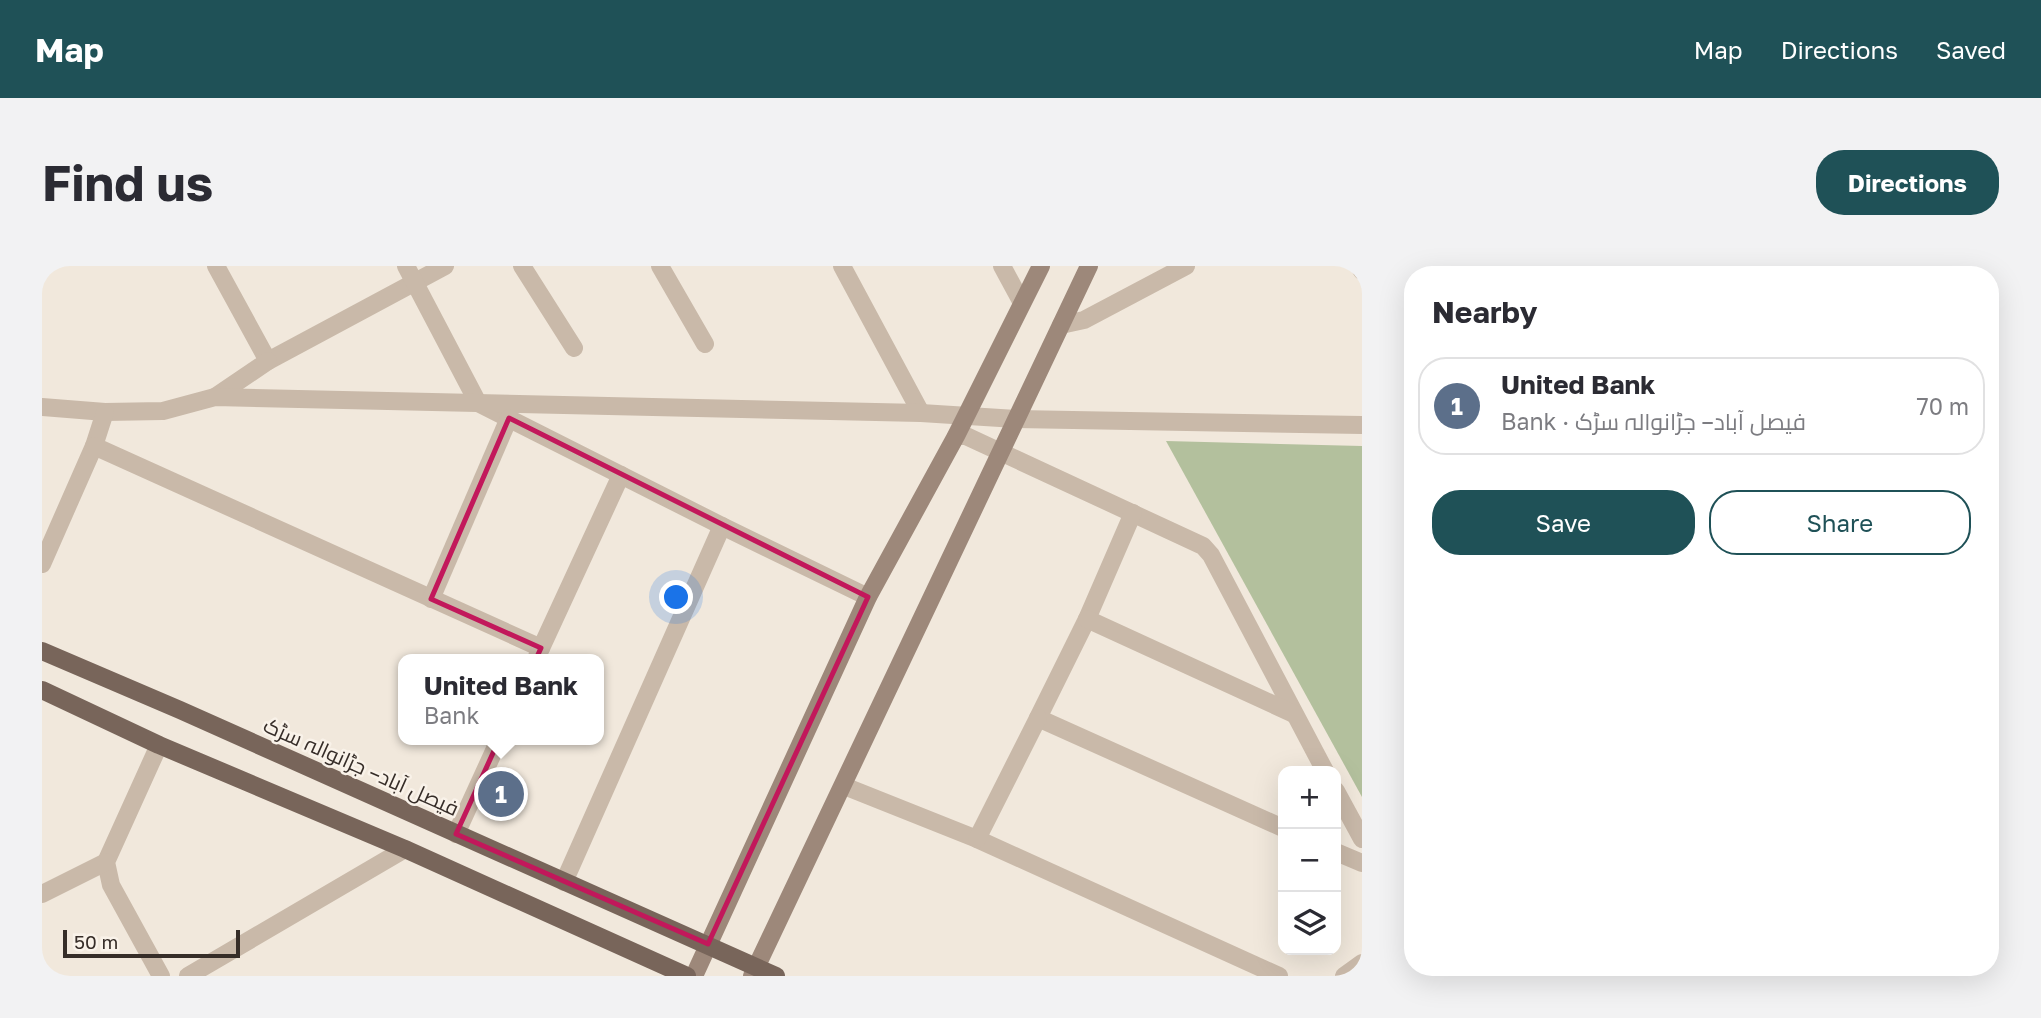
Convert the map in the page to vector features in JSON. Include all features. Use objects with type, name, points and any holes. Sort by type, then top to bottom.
[{"type":"main road","name":"فیصل آباد– جڑانوالہ سڑک","points":[[42,652],[180,710],[708,944],[754,971],[776,976]]},
{"type":"main road","points":[[42,690],[159,745],[405,849],[687,976]]},
{"type":"street","points":[[216,266],[268,361]]},
{"type":"street","points":[[407,266],[478,403],[867,597]]},
{"type":"street","points":[[215,397],[268,361],[445,266]]},
{"type":"street","points":[[522,266],[574,348]]},
{"type":"street","points":[[660,266],[705,344]]},
{"type":"street","points":[[842,266],[921,413]]},
{"type":"street","points":[[1002,266],[1022,303]]},
{"type":"street","points":[[694,976],[867,597],[961,436],[967,414],[1041,266]]},
{"type":"street","points":[[754,971],[844,786],[996,450],[1016,419],[1089,266]]},
{"type":"street","points":[[1061,326],[1084,320],[1186,266]]},
{"type":"street","points":[[1359,266],[1362,271]]},
{"type":"street","points":[[42,407],[105,412],[163,411],[215,397],[967,414],[1016,419],[1362,425]]},
{"type":"street","points":[[42,564],[94,446],[105,412]]},
{"type":"street","points":[[431,599],[509,418]]},
{"type":"street","points":[[961,436],[1203,546],[1211,555],[1322,766]]},
{"type":"street","points":[[94,446],[431,599],[539,654],[621,475]]},
{"type":"street","points":[[977,839],[1087,619],[1133,513]]},
{"type":"street","points":[[564,882],[722,526]]},
{"type":"street","points":[[1087,619],[1294,714]]},
{"type":"street","points":[[1038,718],[1278,826]]},
{"type":"street","points":[[159,745],[106,862],[111,885],[161,976]]},
{"type":"street","points":[[456,834],[497,745]]},
{"type":"street","points":[[844,786],[977,839],[1279,976]]},
{"type":"street","points":[[1341,800],[1362,839]]},
{"type":"street","points":[[188,976],[405,849]]},
{"type":"street","points":[[1341,854],[1362,863]]},
{"type":"street","points":[[42,894],[106,862]]},
{"type":"street","points":[[1344,976],[1362,963]]},
{"type":"highlighted area","points":[[509,418],[868,597],[708,944],[456,834],[541,648],[431,599]]},
{"type":"green space","points":[[1166,441],[1362,446],[1362,797]]},
{"type":"place","name":"United Bank","points":[[501,794]]}]
